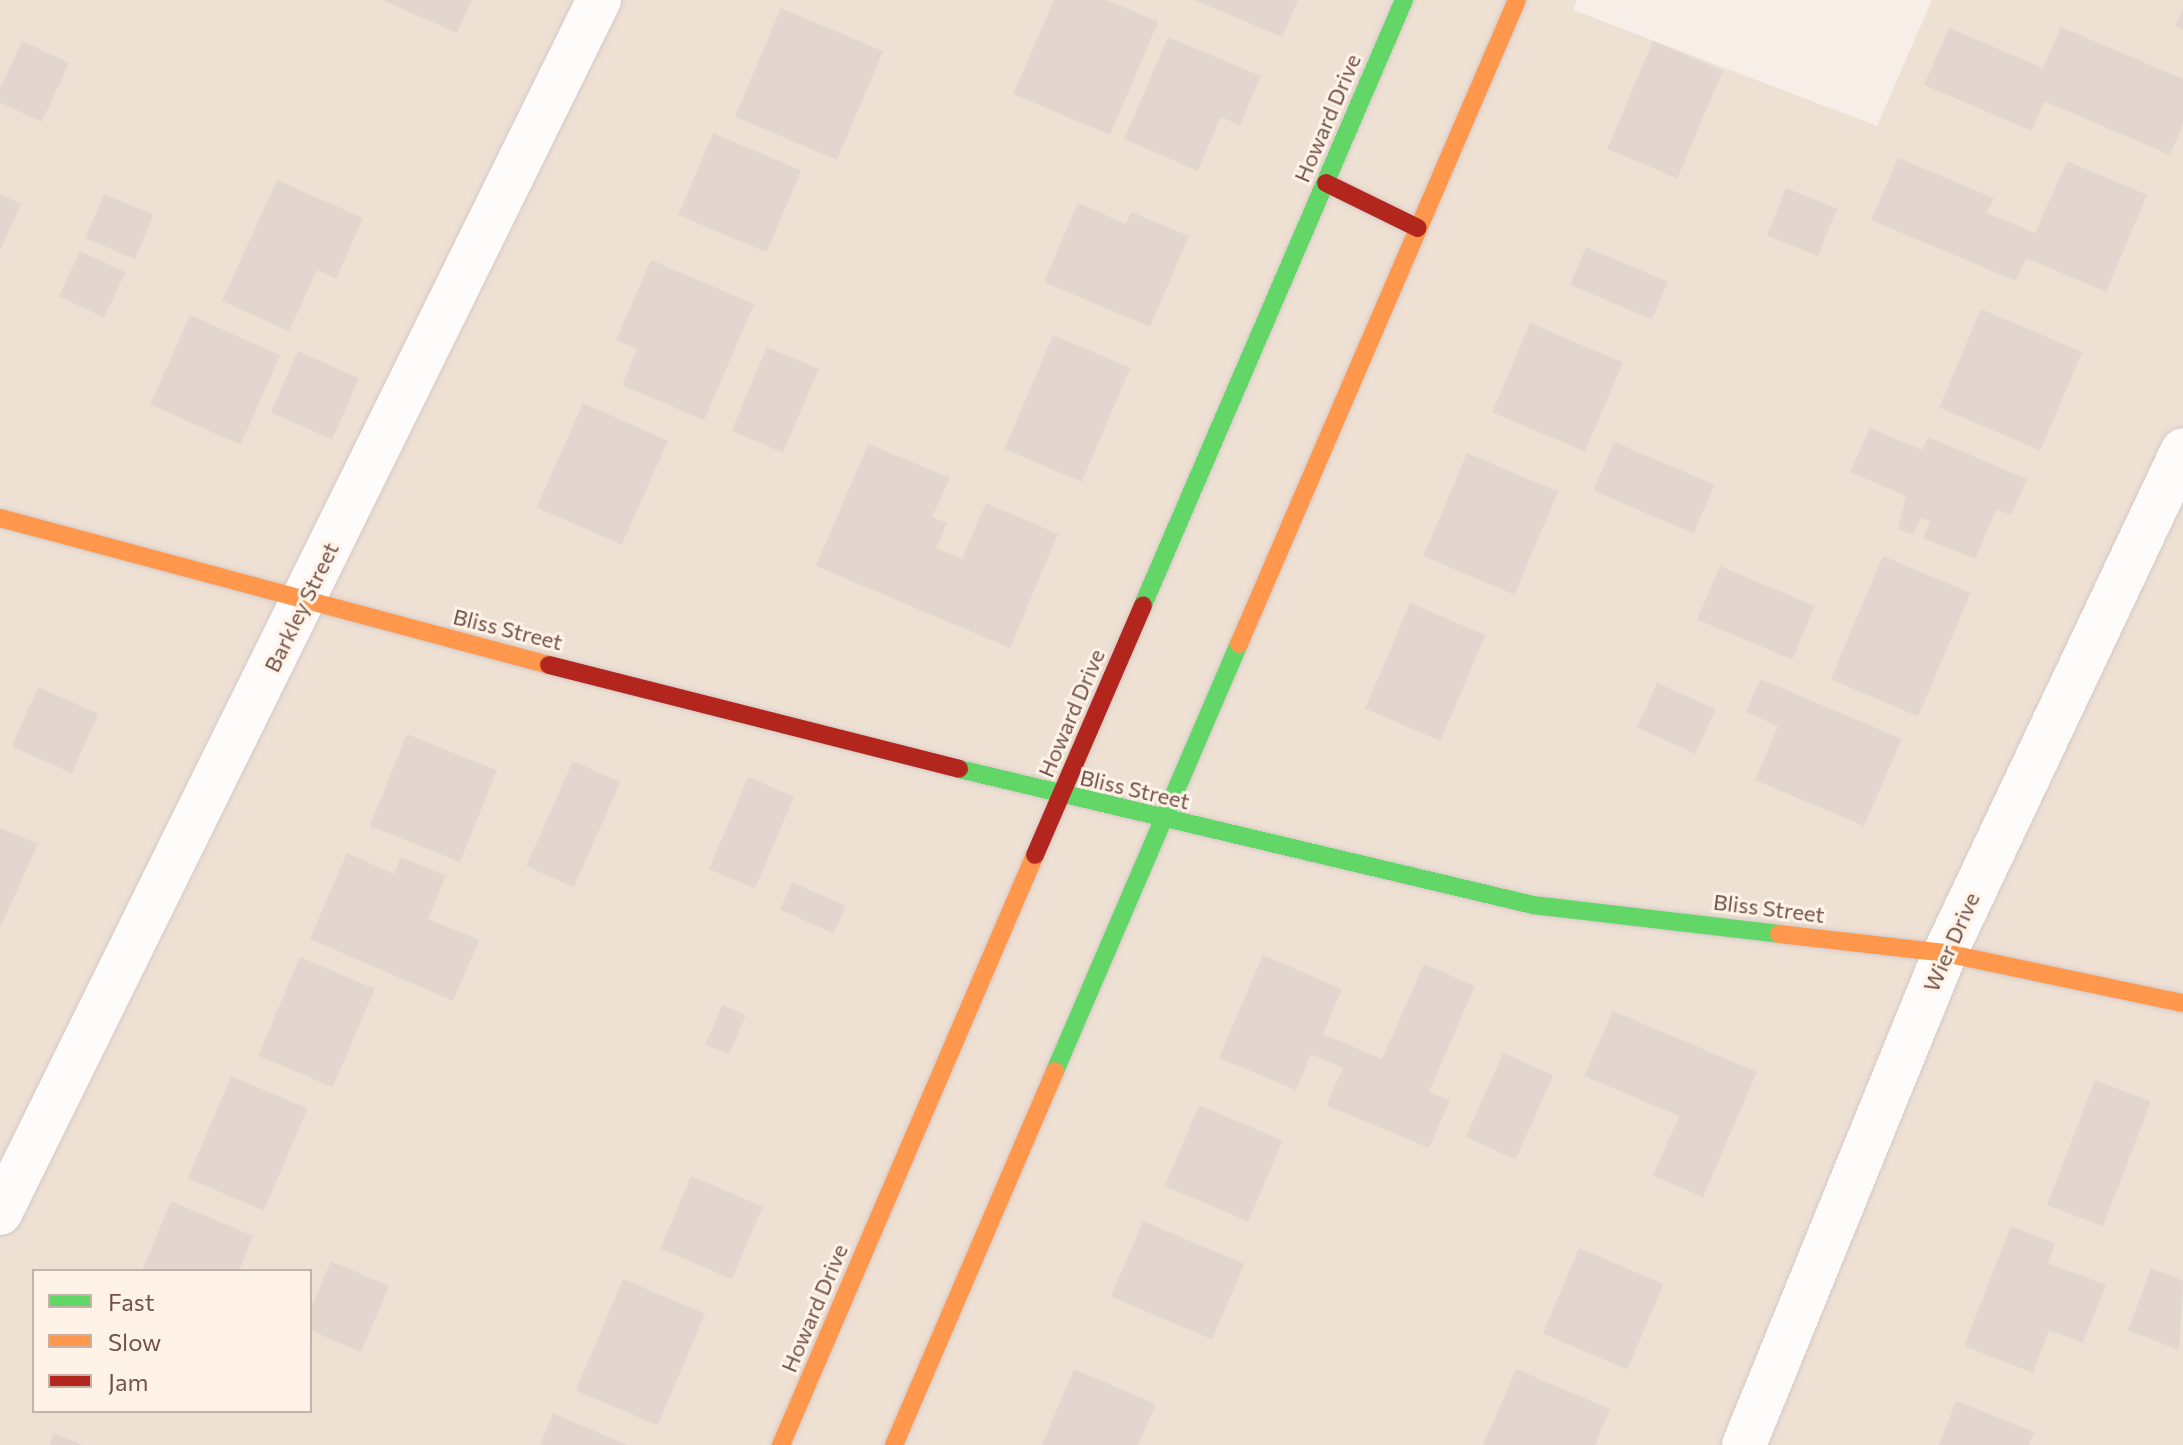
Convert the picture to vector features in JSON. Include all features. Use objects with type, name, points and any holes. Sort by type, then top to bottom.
[{"type":"main road","name":"Howard Drive","points":[[781,1445],[1404,0]]},
{"type":"main road","points":[[894,1445],[1517,0]]},
{"type":"main road","points":[[1326,183],[1418,228]]},
{"type":"main road","name":"Bliss Street","points":[[0,518],[304,602],[1061,796],[1533,905],[1945,953],[2183,1003]]},
{"type":"street","name":"Barkley Street","points":[[0,1213],[599,0]]},
{"type":"street","name":"Wier Drive","points":[[1744,1445],[1945,953],[2183,450]]},
{"type":"shaded area","points":[[0,0],[1577,0],[1573,10],[1877,126],[1932,0],[2183,0],[2183,1445],[0,1445]]},
{"type":"building","points":[[382,0],[472,0],[457,33]]},
{"type":"building","points":[[1054,0],[1107,0],[1158,22],[1110,135],[1013,94]]},
{"type":"building","points":[[1194,0],[1298,0],[1282,37]]},
{"type":"building","points":[[781,8],[883,51],[837,160],[735,117]]},
{"type":"building","points":[[2183,9],[2183,29],[2175,26]]},
{"type":"building","points":[[2061,27],[2183,79],[2183,124],[2170,155],[2044,101],[2032,131],[1924,85],[1949,28],[2043,68]]},
{"type":"building","points":[[1168,37],[1261,76],[1240,125],[1221,117],[1198,171],[1124,139]]},
{"type":"building","points":[[22,41],[69,63],[42,122],[0,102],[0,88]]},
{"type":"building","points":[[1653,41],[1723,71],[1677,178],[1607,149]]},
{"type":"building","points":[[713,133],[801,171],[767,252],[678,215]]},
{"type":"building","points":[[1898,158],[1994,198],[1987,213],[2035,233],[2067,161],[2147,195],[2106,292],[2026,258],[2016,281],[1871,220]]},
{"type":"building","points":[[277,180],[363,218],[336,279],[317,270],[289,331],[222,301]]},
{"type":"building","points":[[1786,188],[1837,209],[1818,256],[1767,235]]},
{"type":"building","points":[[0,194],[21,204],[0,251]]},
{"type":"building","points":[[104,194],[154,215],[135,259],[85,238]]},
{"type":"building","points":[[1078,203],[1126,224],[1131,212],[1189,236],[1150,327],[1044,282]]},
{"type":"building","points":[[1586,247],[1668,282],[1652,320],[1570,285]]},
{"type":"building","points":[[80,251],[125,272],[104,317],[59,296]]},
{"type":"building","points":[[651,260],[754,304],[704,420],[622,385],[637,349],[616,340]]},
{"type":"building","points":[[1981,309],[2082,352],[2040,450],[1939,407]]},
{"type":"building","points":[[190,315],[280,355],[241,445],[150,405]]},
{"type":"building","points":[[1530,323],[1623,362],[1585,452],[1492,412]]},
{"type":"building","points":[[1053,335],[1130,368],[1082,482],[1005,449]]},
{"type":"building","points":[[767,347],[819,369],[783,453],[731,431]]},
{"type":"building","points":[[298,351],[359,378],[332,439],[271,412]]},
{"type":"building","points":[[583,403],[668,441],[622,545],[537,507]]},
{"type":"building","points":[[1870,428],[1922,450],[1928,437],[2027,479],[2011,515],[1996,509],[1975,559],[1923,538],[1930,521],[1921,518],[1913,535],[1898,529],[1906,496],[1850,472]]},
{"type":"building","points":[[1614,442],[1714,485],[1694,533],[1593,491]]},
{"type":"building","points":[[868,444],[950,478],[932,517],[947,523],[936,548],[962,559],[986,503],[1058,534],[1010,648],[816,566]]},
{"type":"building","points":[[1467,453],[1558,492],[1514,595],[1423,556]]},
{"type":"building","points":[[1883,556],[1970,593],[1918,716],[1831,679]]},
{"type":"building","points":[[1720,566],[1815,606],[1792,660],[1697,619]]},
{"type":"building","points":[[1410,603],[1485,635],[1441,741],[1365,709]]},
{"type":"building","points":[[1760,679],[1902,739],[1864,826],[1755,780],[1778,726],[1746,712]]},
{"type":"building","points":[[1657,683],[1715,709],[1696,754],[1637,728]]},
{"type":"building","points":[[38,687],[98,714],[72,773],[12,746]]},
{"type":"building","points":[[407,734],[497,770],[460,862],[370,826]]},
{"type":"building","points":[[573,761],[621,782],[574,887],[526,866]]},
{"type":"building","points":[[748,777],[794,797],[755,889],[709,869]]},
{"type":"building","points":[[0,828],[38,844],[0,928]]},
{"type":"building","points":[[347,853],[394,874],[401,857],[446,876],[428,919],[479,940],[453,1001],[310,939]]},
{"type":"building","points":[[792,882],[846,906],[834,933],[780,909]]},
{"type":"building","points":[[1263,955],[1342,989],[1323,1034],[1382,1059],[1424,964],[1475,986],[1429,1092],[1450,1100],[1429,1148],[1326,1105],[1343,1068],[1311,1054],[1296,1090],[1219,1058]]},
{"type":"building","points":[[300,957],[375,989],[333,1087],[258,1055]]},
{"type":"building","points":[[722,1005],[746,1015],[729,1055],[705,1045]]},
{"type":"building","points":[[1613,1011],[1757,1072],[1703,1197],[1653,1176],[1679,1116],[1584,1076]]},
{"type":"building","points":[[1503,1053],[1553,1075],[1516,1159],[1466,1137]]},
{"type":"building","points":[[231,1076],[307,1108],[264,1211],[188,1178]]},
{"type":"building","points":[[2095,1080],[2151,1102],[2103,1227],[2047,1205]]},
{"type":"building","points":[[1199,1105],[1283,1141],[1248,1222],[1165,1186]]},
{"type":"building","points":[[691,1176],[763,1206],[732,1279],[660,1249]]},
{"type":"building","points":[[171,1201],[253,1236],[240,1269],[143,1269]]},
{"type":"building","points":[[1143,1221],[1244,1264],[1212,1339],[1111,1296]]},
{"type":"building","points":[[2011,1226],[2055,1243],[2048,1263],[2106,1285],[2083,1343],[2049,1330],[2033,1373],[1964,1346]]},
{"type":"building","points":[[1579,1248],[1664,1284],[1627,1370],[1543,1334]]},
{"type":"building","points":[[331,1261],[389,1286],[361,1352],[312,1331],[312,1305]]},
{"type":"building","points":[[2151,1268],[2183,1281],[2179,1350],[2128,1330]]},
{"type":"building","points":[[623,1279],[705,1314],[658,1425],[576,1390]]},
{"type":"building","points":[[1074,1369],[1156,1404],[1138,1445],[1042,1445]]},
{"type":"building","points":[[1516,1369],[1610,1409],[1595,1445],[1483,1445]]},
{"type":"building","points":[[1956,1401],[2034,1432],[2029,1445],[1939,1445]]},
{"type":"building","points":[[553,1413],[627,1445],[540,1445]]},
{"type":"building","points":[[54,1433],[82,1445],[49,1445]]},
{"type":"traffic: fast","points":[[1143,605],[1404,0]]},
{"type":"traffic: fast","points":[[1055,1071],[1239,644]]},
{"type":"traffic: fast","points":[[959,769],[1533,905],[1779,934]]},
{"type":"traffic: slow","points":[[1239,644],[1517,0]]},
{"type":"traffic: slow","points":[[0,518],[549,665]]},
{"type":"traffic: slow","points":[[781,1445],[1035,855]]},
{"type":"traffic: slow","points":[[1779,934],[1945,953],[2183,1003]]},
{"type":"traffic: slow","points":[[894,1445],[1055,1071]]},
{"type":"traffic: jam","points":[[1326,183],[1418,228]]},
{"type":"traffic: jam","points":[[1035,855],[1143,605]]},
{"type":"traffic: jam","points":[[549,665],[959,769]]}]
